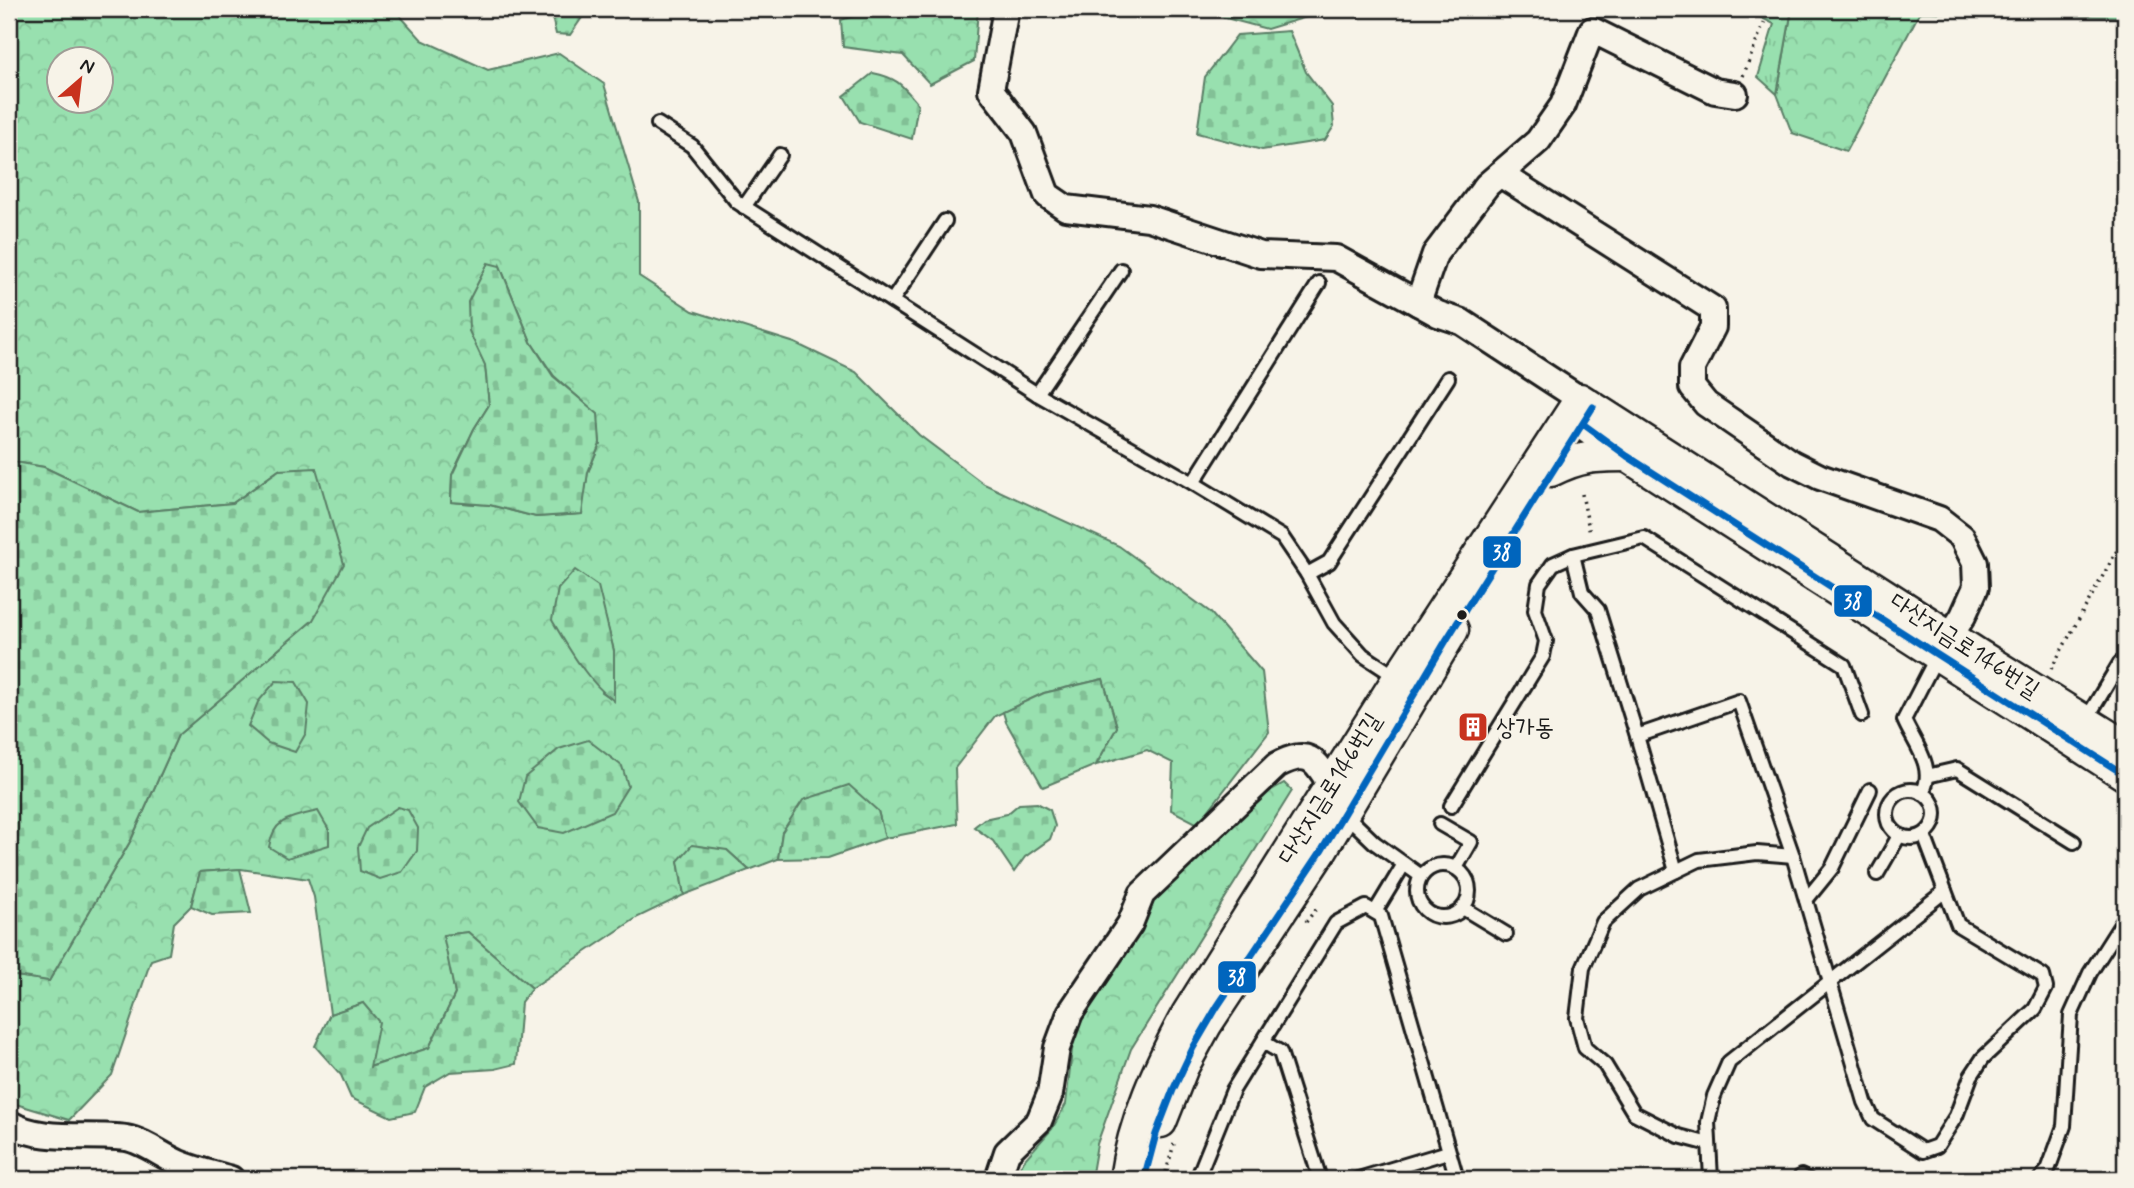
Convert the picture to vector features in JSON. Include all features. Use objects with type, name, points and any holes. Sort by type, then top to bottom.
[{"type":"street","name":"다산지금로146번길","points":[[1006,9],[992,90],[1024,133],[1047,195],[1066,208],[1149,218],[1261,255],[1336,258],[1428,308],[1462,323],[1582,411],[2078,731],[2125,775]]},
{"type":"street","points":[[1428,308],[1434,254],[1487,185],[1538,141],[1563,105],[1592,30],[1715,91],[1735,94]]},
{"type":"street","points":[[1500,174],[1713,309],[1713,327],[1692,368],[1692,387],[1706,404],[1792,463],[1820,477],[1939,519],[1962,537],[1975,563],[1976,587],[1963,616],[1944,645]]},
{"type":"street","name":"다산지금로146번길","points":[[1582,411],[1627,456],[1944,645]]},
{"type":"street","name":"다산지금로146번길","points":[[1144,1179],[1166,1106],[1206,1025],[1344,814],[1434,660],[1552,471],[1582,411]]},
{"type":"street","name":"다산지금로146번길","points":[[1125,1179],[1129,1154],[1146,1100],[1187,1014],[1398,678],[1582,411]]},
{"type":"street","points":[[1552,471],[1570,461],[1591,456],[1627,456]]},
{"type":"street","name":"다산지금로146번길","points":[[2078,731],[2125,746]]},
{"type":"street","points":[[998,1179],[1007,1152],[1039,1121],[1050,1094],[1057,1048],[1070,1013],[1130,924],[1142,894],[1277,765],[1294,756],[1309,760],[1318,764],[1331,786]]},
{"type":"street","points":[[9,1123],[40,1135],[130,1138],[179,1163],[231,1179]]},
{"type":"lane","points":[[658,124],[692,146],[744,207],[1037,394],[1282,537],[1307,574],[1334,623],[1363,655],[1398,678]]},
{"type":"lane","points":[[744,207],[780,155]]},
{"type":"lane","points":[[892,301],[945,221]]},
{"type":"lane","points":[[1037,394],[1121,270]]},
{"type":"lane","points":[[1193,483],[1319,283]]},
{"type":"lane","points":[[1307,574],[1329,562],[1448,378]]},
{"type":"lane","points":[[1451,806],[1543,656],[1546,641],[1535,610],[1539,584],[1553,564],[1573,555],[1644,538],[1844,665],[1862,715]]},
{"type":"lane","points":[[1573,555],[1582,592],[1598,610],[1675,871]]},
{"type":"lane","points":[[1922,793],[1926,787],[1927,776],[1924,760],[1904,720],[1944,645]]},
{"type":"lane","points":[[2078,731],[2120,663]]},
{"type":"lane","points":[[1637,736],[1739,701],[1793,856],[1865,1102],[1873,1119],[1923,1151],[1937,1146],[1956,1116],[1971,1076],[1983,1058],[2035,1009],[2046,988],[2043,976],[1958,925],[1924,835]]},
{"type":"lane","points":[[1927,776],[1957,769],[2074,842]]},
{"type":"lane","points":[[1331,786],[1344,814],[1375,843],[1421,876]]},
{"type":"lane","points":[[1806,901],[1832,868],[1870,790]]},
{"type":"lane","points":[[1910,790],[1922,793],[1931,802],[1935,814],[1932,826],[1924,835],[1912,839],[1899,836],[1890,827],[1887,815],[1889,803],[1898,794],[1910,790]]},
{"type":"lane","points":[[1440,824],[1471,842],[1456,868]]},
{"type":"lane","points":[[1877,874],[1899,836]]},
{"type":"lane","points":[[1709,1144],[1679,1136],[1634,1113],[1605,1065],[1585,1048],[1577,1018],[1583,968],[1604,922],[1639,889],[1699,860],[1758,853],[1793,856]]},
{"type":"lane","points":[[1375,912],[1404,864]]},
{"type":"lane","points":[[1444,865],[1456,868],[1465,877],[1469,889],[1463,908],[1448,917],[1436,917],[1424,911],[1418,900],[1416,887],[1421,876],[1431,867],[1444,865]]},
{"type":"lane","points":[[1711,1179],[1708,1122],[1714,1096],[1729,1062],[1945,891]]},
{"type":"lane","points":[[1197,1179],[1233,1090],[1336,922],[1366,906],[1381,916],[1457,1179]]},
{"type":"lane","points":[[1463,908],[1506,934]]},
{"type":"lane","points":[[2047,1176],[2064,1126],[2071,1015],[2090,973],[2125,918]]},
{"type":"lane","points":[[1263,1042],[1280,1052],[1320,1179]]},
{"type":"lane","points":[[1358,1179],[1448,1152]]},
{"type":"path","points":[[1735,94],[1767,9]]},
{"type":"path","points":[[1582,494],[1594,550]]},
{"type":"path","points":[[2051,669],[2125,536]]},
{"type":"green space","points":[[9,9],[394,9],[422,40],[488,70],[559,53],[604,84],[639,202],[639,276],[693,311],[795,343],[856,372],[919,435],[984,484],[1119,546],[1210,612],[1262,672],[1269,732],[1198,824],[1171,810],[1173,763],[1147,750],[1096,765],[1117,727],[1103,679],[1044,693],[995,716],[955,768],[957,824],[885,838],[878,811],[782,832],[778,859],[749,870],[727,850],[678,861],[684,895],[638,917],[532,988],[468,932],[444,935],[455,994],[429,1048],[369,1067],[363,1003],[330,1014],[314,897],[308,879],[241,869],[200,872],[191,906],[174,923],[169,954],[151,960],[112,1075],[69,1120],[9,1102],[9,975],[49,981],[131,840],[178,735],[313,620],[279,470],[233,503],[138,512],[44,467],[9,461]],"holes":[[[500,266],[531,342],[554,376],[597,414],[600,443],[588,472],[581,514],[536,517],[490,505],[451,502],[452,475],[489,405],[485,365]],[[597,586],[614,651],[614,700],[602,692]]]},
{"type":"green space","points":[[550,9],[588,9],[570,35],[556,34]]},
{"type":"green space","points":[[869,9],[978,9],[974,61],[930,84],[903,55],[843,47],[841,20]]},
{"type":"green space","points":[[1203,9],[1333,9],[1267,29],[1207,13]]},
{"type":"green space","points":[[1744,9],[1792,9],[1777,94],[1758,77],[1774,24]]},
{"type":"green space","points":[[1792,9],[2125,9],[2125,17],[1920,12],[1846,151],[1792,133],[1777,94]]},
{"type":"green space","points":[[1289,31],[1306,72],[1332,106],[1334,126],[1325,140],[1262,150],[1197,133],[1205,77],[1237,35]]},
{"type":"green space","points":[[873,73],[899,83],[918,104],[912,139],[860,122],[844,96]]},
{"type":"green space","points":[[488,263],[500,266],[531,342],[553,376],[598,414],[600,443],[588,472],[582,514],[536,517],[490,505],[451,502],[452,475],[489,405],[485,365],[469,331],[468,302]]},
{"type":"green space","points":[[9,461],[44,467],[138,512],[233,503],[279,470],[316,468],[344,564],[313,620],[178,735],[131,840],[49,981],[9,975]]},
{"type":"green space","points":[[575,570],[598,586],[614,651],[614,701],[587,674],[552,620],[558,589]]},
{"type":"green space","points":[[1103,679],[1117,727],[1096,765],[1043,787],[1003,712],[1044,693]]},
{"type":"green space","points":[[276,681],[296,682],[309,704],[306,733],[295,752],[268,743],[248,726],[258,702]]},
{"type":"green space","points":[[588,740],[622,766],[628,786],[612,812],[564,833],[538,828],[519,802],[525,777],[559,749]]},
{"type":"green space","points":[[1284,783],[1292,791],[1131,1049],[1097,1144],[1091,1179],[1013,1179],[1024,1160],[1052,1129],[1066,1104],[1072,1050],[1080,1014],[1147,898],[1261,796]]},
{"type":"green space","points":[[849,785],[878,811],[885,838],[828,858],[778,859],[782,832],[803,800]]},
{"type":"green space","points":[[1037,803],[1050,810],[1055,826],[1050,839],[1025,857],[1014,872],[993,841],[974,827],[984,819],[1007,814],[1019,804]]},
{"type":"green space","points":[[398,807],[408,810],[418,828],[417,851],[402,872],[380,879],[360,871],[358,847],[367,828]]},
{"type":"green space","points":[[318,811],[329,830],[329,845],[287,858],[269,847],[271,837],[279,824],[292,817]]},
{"type":"green space","points":[[692,845],[727,850],[749,870],[684,895],[678,861]]},
{"type":"green space","points":[[240,869],[251,913],[212,915],[191,906],[200,872]]},
{"type":"green space","points":[[468,932],[532,988],[521,1002],[516,1064],[495,1069],[450,1072],[425,1087],[415,1112],[391,1117],[351,1098],[341,1075],[315,1046],[330,1014],[363,1003],[379,1022],[370,1067],[429,1048],[455,994],[443,935]]},
{"type":"transit line","name":"38","points":[[1144,1179],[1156,1134],[1193,1048],[1217,1007],[1322,850],[1447,639],[1593,407]]},
{"type":"transit line","name":"38","points":[[1583,424],[1627,456],[2125,775]]},
{"type":"place","name":"상가동","points":[[1473,727]]}]
